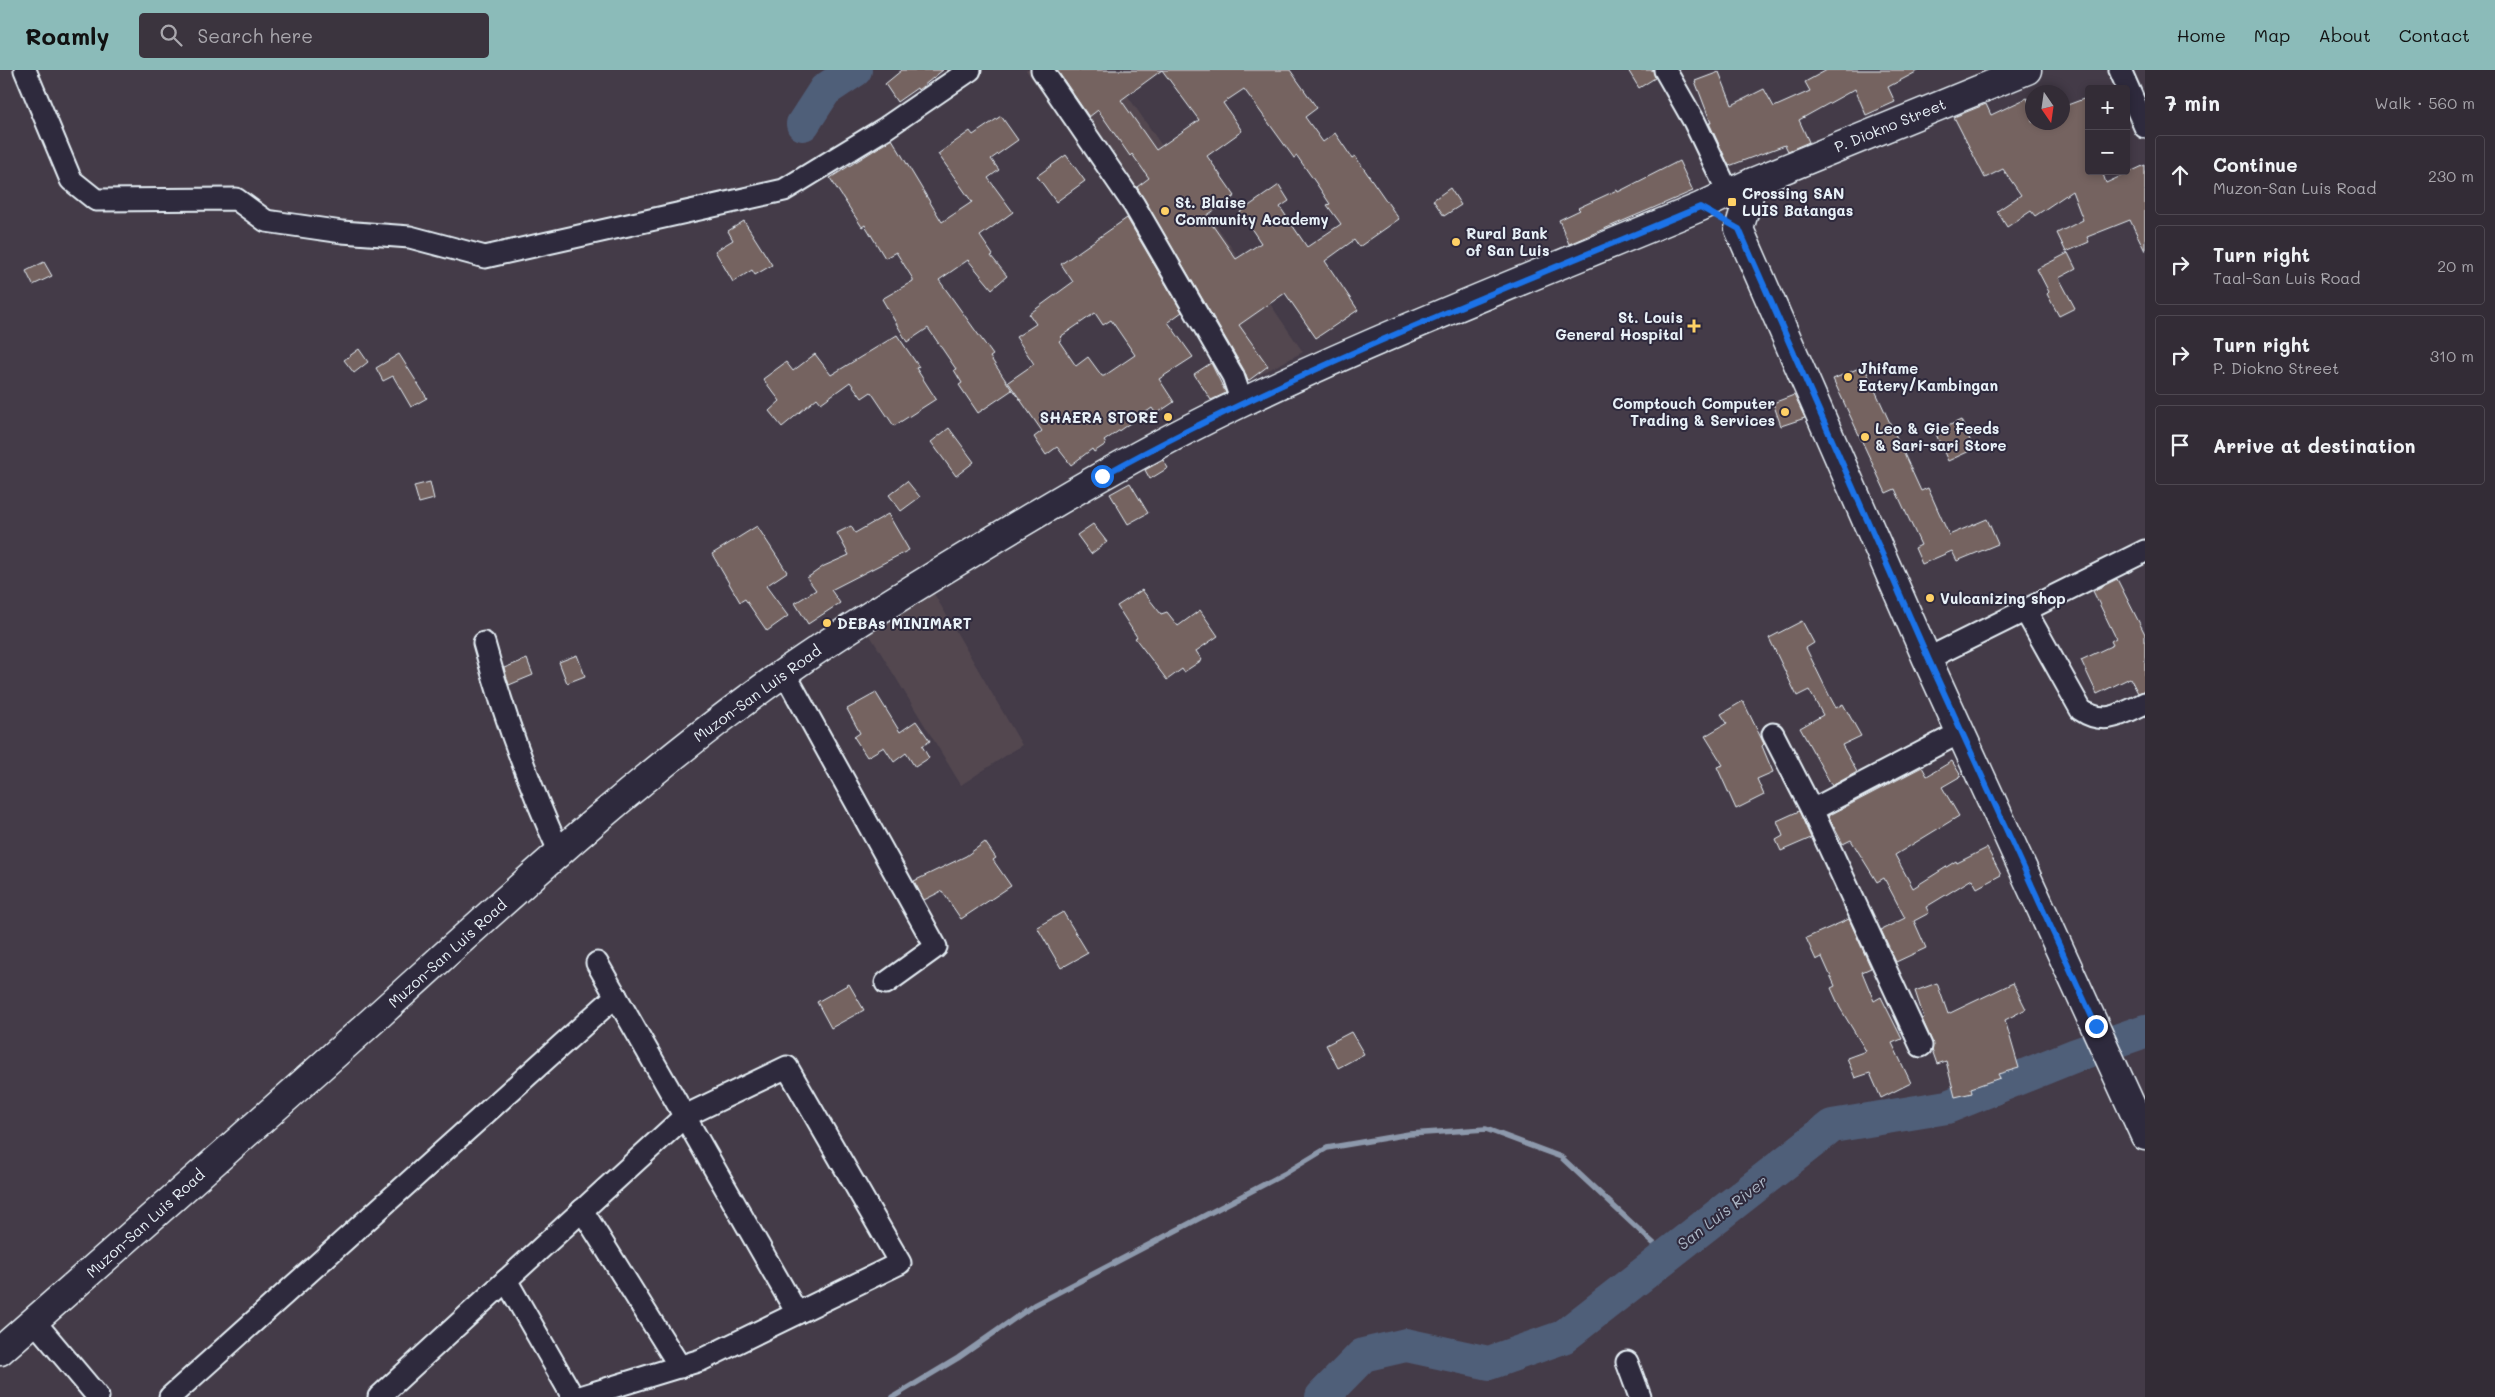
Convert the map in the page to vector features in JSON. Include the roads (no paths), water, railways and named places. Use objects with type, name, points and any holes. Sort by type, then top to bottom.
[{"type":"main road","name":"P. Diokno Street","points":[[1700,207],[1753,182],[2027,70]]},
{"type":"main road","points":[[1739,229],[1753,182]]},
{"type":"main road","name":"Muzon-San Luis Road","points":[[0,1351],[321,1067],[559,851],[689,742],[784,672],[851,626],[1032,516],[1170,438],[1242,402],[1331,362],[1700,207]]},
{"type":"main road","points":[[1700,207],[1739,229],[1961,732],[2145,1136]]},
{"type":"street","points":[[25,70],[71,180],[96,200],[236,199],[266,220],[342,232],[410,237],[485,257],[784,190],[884,129],[970,70]]},
{"type":"street","points":[[1042,70],[1134,205],[1232,376],[1242,402]]},
{"type":"street","points":[[1665,70],[1694,121],[1729,194]]},
{"type":"street","points":[[2120,70],[2145,127]]},
{"type":"street","points":[[1928,658],[2145,551]]},
{"type":"street","points":[[2025,610],[2081,710],[2092,718],[2105,719],[2145,703]]},
{"type":"street","points":[[484,643],[494,678],[538,806],[559,851]]},
{"type":"street","points":[[784,672],[936,948],[886,982]]},
{"type":"street","points":[[1812,810],[1961,732]]},
{"type":"street","points":[[1773,734],[1812,810],[1921,1046]]},
{"type":"street","points":[[597,963],[797,1313]]},
{"type":"street","points":[[170,1397],[616,996]]},
{"type":"street","points":[[379,1397],[685,1116],[787,1067],[900,1263],[701,1360],[680,1368],[580,1397]]},
{"type":"street","points":[[582,1210],[680,1368]]},
{"type":"street","points":[[506,1280],[573,1397]]},
{"type":"street","points":[[34,1321],[98,1397]]},
{"type":"street","points":[[1627,1362],[1640,1397]]},
{"type":"waterway","points":[[803,124],[825,90],[855,70]]},
{"type":"waterway","name":"San Luis River","points":[[1322,1397],[1363,1355],[1406,1345],[1489,1363],[1563,1337],[1832,1126],[1947,1107],[2076,1055],[2145,1031]]},
{"type":"waterway","points":[[893,1397],[958,1358],[1034,1305],[1284,1174],[1327,1148],[1409,1134],[1486,1129],[1561,1157],[1666,1255]]},
{"type":"place","name":"Crossing SAN LUIS Batangas","points":[[1732,202]]},
{"type":"place","name":"St. Blaise Community Academy","points":[[1165,211]]},
{"type":"place","name":"Rural Bank of San Luis","points":[[1456,242]]},
{"type":"place","name":"St. Louis General Hospital","points":[[1694,326]]},
{"type":"place","name":"Jhifame Eatery/Kambingan","points":[[1848,377]]},
{"type":"place","name":"Comptouch Computer Trading & Services","points":[[1785,412]]},
{"type":"place","name":"SHAERA STORE","points":[[1168,417]]},
{"type":"place","name":"Leo & Gie Feeds & Sari-sari Store","points":[[1865,437]]},
{"type":"place","name":"Vulcanizing shop","points":[[1930,598]]},
{"type":"place","name":"DEBAs MINIMART","points":[[827,623]]}]
